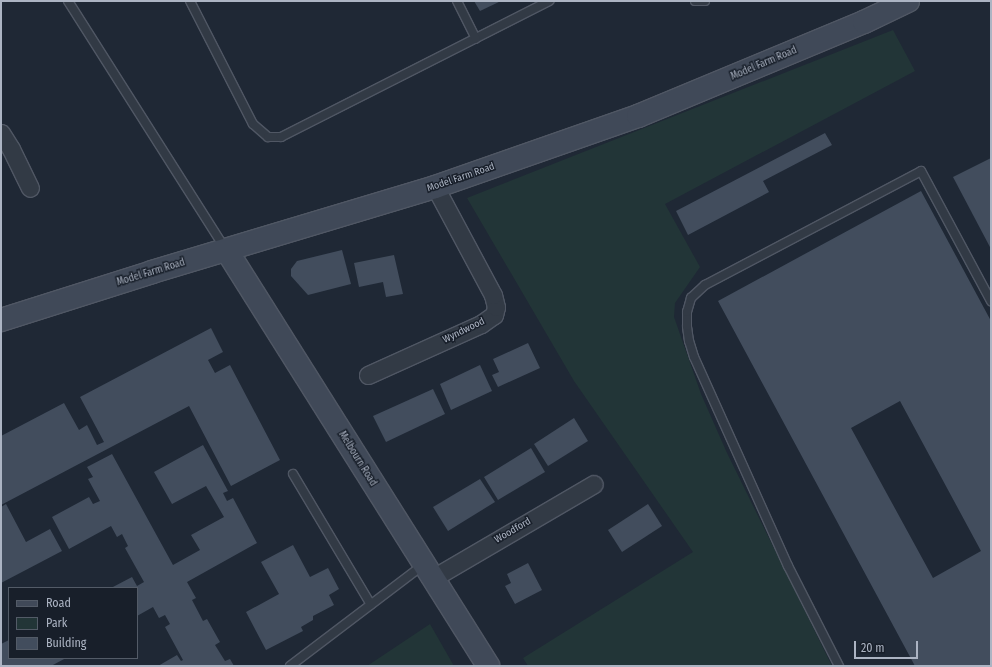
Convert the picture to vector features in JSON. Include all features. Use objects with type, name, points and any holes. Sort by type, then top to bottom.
[{"type":"main road","name":"Model Farm Road","points":[[1,320],[435,187],[638,116],[864,22],[908,1]]},
{"type":"main road","name":"Melbourn Road","points":[[227,251],[488,666]]},
{"type":"street","points":[[1,133],[11,149],[30,188]]},
{"type":"street","name":"Wyndwood","points":[[368,375],[481,324],[494,316],[496,307],[493,295],[435,187]]},
{"type":"street","name":"Woodford","points":[[428,571],[594,484]]},
{"type":"lane","points":[[68,1],[227,251]]},
{"type":"lane","points":[[190,1],[253,124],[268,137],[281,137],[293,132],[549,1]]},
{"type":"lane","points":[[457,1],[476,39]]},
{"type":"lane","points":[[695,1],[704,1]]},
{"type":"lane","points":[[839,666],[788,566],[694,357],[688,341],[687,326],[687,312],[691,298],[704,285],[921,171],[991,301]]},
{"type":"lane","points":[[293,474],[371,604]]},
{"type":"lane","points":[[290,666],[371,604],[428,571]]},
{"type":"green space","points":[[893,30],[915,71],[665,204],[700,267],[675,303],[674,317],[701,394],[727,453],[832,666],[528,666],[523,658],[693,552],[574,381],[467,198]]},
{"type":"green space","points":[[430,624],[454,666],[367,666]]},
{"type":"building","points":[[474,1],[501,1],[480,11]]},
{"type":"building","points":[[825,133],[832,145],[763,181],[769,192],[688,235],[676,211]]},
{"type":"building","points":[[991,158],[991,249],[953,177]]},
{"type":"building","points":[[921,191],[991,321],[991,666],[915,666],[718,301]],"holes":[[[900,401],[981,551],[933,578],[851,428]]]},
{"type":"building","points":[[342,250],[351,284],[308,295],[291,276],[291,269],[297,261]]},
{"type":"building","points":[[394,255],[403,294],[386,297],[383,282],[359,287],[354,263]]},
{"type":"building","points":[[211,328],[223,352],[208,360],[215,373],[230,365],[280,460],[231,486],[189,406],[1,505],[1,436],[64,403],[79,430],[87,425],[97,445],[104,442],[80,397]]},
{"type":"building","points":[[528,343],[540,368],[498,387],[492,375],[499,372],[493,359]]},
{"type":"building","points":[[480,365],[492,391],[451,410],[440,384]]},
{"type":"building","points":[[433,389],[445,414],[386,442],[373,416]]},
{"type":"building","points":[[574,418],[588,441],[548,466],[534,444]]},
{"type":"building","points":[[203,445],[228,491],[223,493],[227,501],[233,498],[257,543],[187,582],[196,598],[192,600],[203,621],[207,619],[220,642],[215,645],[225,661],[230,659],[234,666],[158,666],[177,655],[181,661],[183,660],[165,627],[170,624],[165,615],[159,618],[153,607],[138,615],[138,587],[113,587],[132,577],[137,586],[144,582],[125,548],[128,546],[122,534],[117,537],[111,526],[69,549],[52,517],[89,497],[93,504],[100,501],[88,479],[93,477],[87,467],[112,454],[173,565],[200,550],[191,535],[224,517],[206,486],[172,504],[154,472]]},
{"type":"building","points":[[531,448],[545,472],[498,500],[484,477]]},
{"type":"building","points":[[480,479],[495,502],[448,531],[433,507]]},
{"type":"building","points":[[6,504],[26,542],[50,529],[62,551],[1,583],[1,507]]},
{"type":"building","points":[[648,504],[662,526],[622,552],[608,530]]},
{"type":"building","points":[[293,545],[310,577],[328,568],[339,589],[329,595],[334,605],[313,616],[313,620],[301,627],[303,631],[266,650],[246,612],[279,594],[261,562]]},
{"type":"building","points":[[528,563],[542,590],[515,604],[505,586],[511,583],[507,574]]},
{"type":"building","points":[[8,640],[8,659],[64,659],[51,666],[1,666],[1,644]]}]
